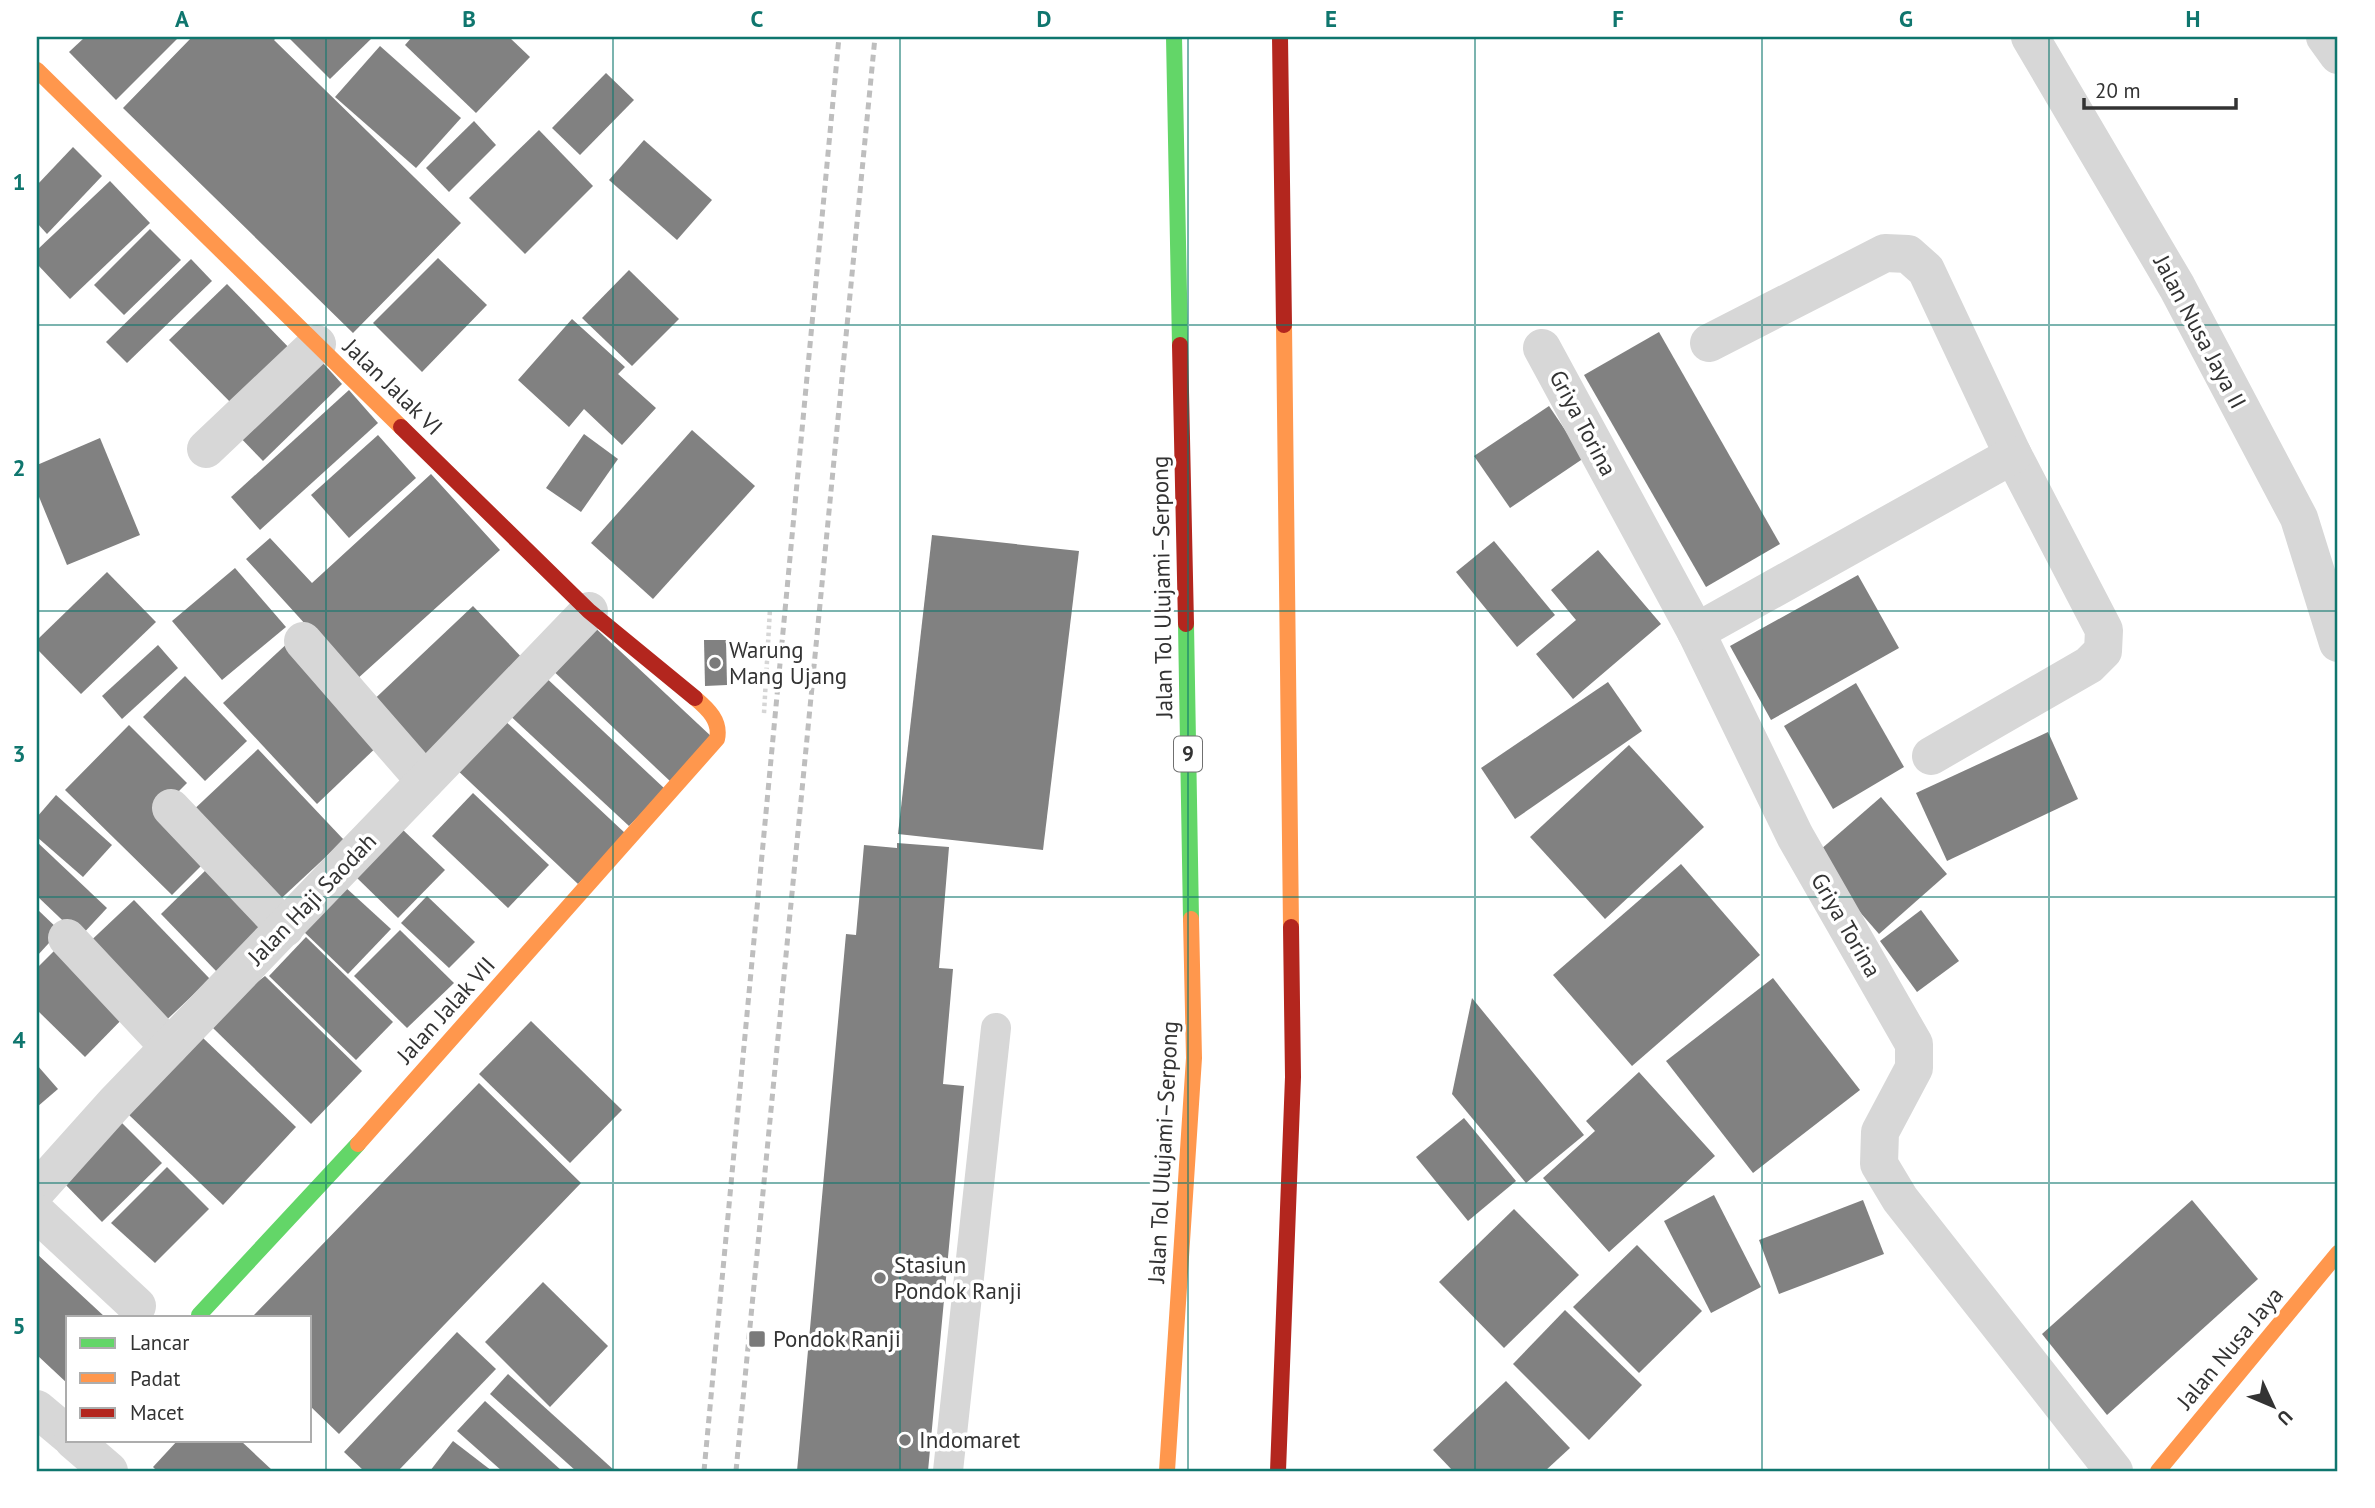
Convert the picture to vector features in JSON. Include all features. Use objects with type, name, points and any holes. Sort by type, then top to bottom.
[{"type":"main road","name":"Jalan Tol Ulujami–Serpong","points":[[1167,1471],[1194,1058],[1174,37]]},
{"type":"main road","points":[[1278,1471],[1293,1077],[1280,37]]},
{"type":"main road","name":"Jalan Jalak VI","points":[[37,70],[589,611],[711,711],[719,731]]},
{"type":"main road","name":"Jalan Jalak VII","points":[[199,1315],[340,1164],[717,739],[719,731]]},
{"type":"main road","name":"Jalan Nusa Jaya","points":[[2158,1471],[2338,1253]]},
{"type":"street","name":"Jalan Nusa Jaya II","points":[[2030,37],[2177,287],[2299,519],[2338,643]]},
{"type":"street","points":[[2325,37],[2338,55]]},
{"type":"street","points":[[1709,343],[1885,253],[1908,254],[1926,270],[2013,455],[2104,630],[2103,651],[2089,665],[1931,756]]},
{"type":"street","points":[[206,449],[317,344]]},
{"type":"street","name":"Griya Torina","points":[[1542,348],[1696,632],[1795,836],[1914,1044],[1914,1068],[1880,1132],[1879,1164],[1900,1199],[2114,1471]]},
{"type":"street","points":[[1696,632],[2013,455]]},
{"type":"street","name":"Jalan Haji Saodah","points":[[37,1190],[169,1047],[589,611]]},
{"type":"street","points":[[303,641],[425,781]]},
{"type":"street","points":[[171,808],[285,928]]},
{"type":"street","points":[[67,937],[169,1047]]},
{"type":"street","points":[[37,1213],[137,1306]]},
{"type":"street","points":[[37,1409],[66,1433]]},
{"type":"street","points":[[77,1442],[109,1471]]},
{"type":"lane","points":[[948,1471],[996,1028]]},
{"type":"path","points":[[763,718],[770,609]]},
{"type":"building","points":[[85,37],[179,37],[116,100],[69,52]]},
{"type":"building","points":[[192,37],[277,37],[274,40],[461,223],[353,333],[123,108]]},
{"type":"building","points":[[288,37],[373,37],[330,79]]},
{"type":"building","points":[[412,37],[509,37],[530,57],[476,113],[405,45]]},
{"type":"building","points":[[380,46],[461,118],[416,168],[335,97]]},
{"type":"building","points":[[606,73],[634,100],[580,155],[552,128]]},
{"type":"building","points":[[474,121],[496,145],[449,192],[426,168]]},
{"type":"building","points":[[539,130],[593,186],[525,254],[469,198]]},
{"type":"building","points":[[644,140],[712,200],[677,240],[609,180]]},
{"type":"building","points":[[73,147],[102,176],[47,234],[37,223],[37,185]]},
{"type":"building","points":[[110,181],[150,223],[70,299],[37,264],[37,250]]},
{"type":"building","points":[[150,229],[181,260],[124,315],[94,285]]},
{"type":"building","points":[[438,258],[487,305],[422,372],[373,323]]},
{"type":"building","points":[[191,259],[212,281],[127,363],[106,342]]},
{"type":"building","points":[[629,270],[679,319],[632,366],[582,318]]},
{"type":"building","points":[[227,284],[296,355],[238,410],[169,340]]},
{"type":"building","points":[[572,319],[625,367],[618,374],[656,408],[622,445],[584,409],[569,427],[518,380]]},
{"type":"building","points":[[1659,332],[1780,544],[1706,587],[1584,375]]},
{"type":"building","points":[[313,352],[342,384],[263,461],[232,429]]},
{"type":"building","points":[[349,390],[378,423],[260,530],[231,497]]},
{"type":"building","points":[[1549,406],[1584,458],[1510,508],[1474,456]]},
{"type":"building","points":[[692,430],[755,486],[653,599],[591,543]]},
{"type":"building","points":[[584,434],[618,459],[581,512],[546,488]]},
{"type":"building","points":[[378,435],[416,478],[349,538],[311,495]]},
{"type":"building","points":[[100,438],[140,535],[67,565],[37,492],[37,465]]},
{"type":"building","points":[[431,474],[500,550],[356,680],[246,559],[270,538],[312,583]]},
{"type":"building","points":[[932,535],[1079,551],[1043,850],[898,834]]},
{"type":"building","points":[[1494,541],[1555,615],[1517,647],[1456,572]]},
{"type":"building","points":[[1598,550],[1661,624],[1573,699],[1536,654],[1576,620],[1551,590]]},
{"type":"building","points":[[235,568],[286,627],[222,680],[172,621]]},
{"type":"building","points":[[107,572],[156,622],[81,694],[37,649],[37,640]]},
{"type":"building","points":[[1858,575],[1899,648],[1771,720],[1730,646]]},
{"type":"building","points":[[473,606],[526,662],[418,764],[365,708]]},
{"type":"building","points":[[589,622],[713,738],[671,782],[548,666]]},
{"type":"building","points":[[291,640],[384,740],[317,804],[223,703]]},
{"type":"building","name":"Warung Mang Ujang","points":[[704,640],[726,640],[727,685],[705,686]]},
{"type":"building","points":[[158,645],[178,668],[122,719],[102,696]]},
{"type":"building","points":[[541,673],[665,789],[629,826],[505,711]]},
{"type":"building","points":[[185,676],[247,741],[205,781],[143,717]]},
{"type":"building","points":[[1608,682],[1642,731],[1515,819],[1481,768]]},
{"type":"building","points":[[1856,683],[1904,767],[1833,809],[1784,726]]},
{"type":"building","points":[[501,717],[626,834],[578,884],[454,767]]},
{"type":"building","points":[[129,725],[187,783],[161,809],[209,858],[172,895],[65,790]]},
{"type":"building","points":[[2048,732],[2078,799],[1947,861],[1916,793]]},
{"type":"building","points":[[1629,745],[1704,827],[1605,919],[1530,837]]},
{"type":"building","points":[[258,749],[344,840],[272,907],[187,816]]},
{"type":"building","points":[[473,793],[549,865],[508,908],[432,836]]},
{"type":"building","points":[[56,795],[112,845],[83,877],[37,837],[37,817]]},
{"type":"building","points":[[1881,797],[1947,874],[1879,934],[1812,857]]},
{"type":"building","points":[[402,829],[445,870],[398,918],[356,877]]},
{"type":"building","points":[[37,842],[107,908],[80,937],[37,896]]},
{"type":"building","name":"Stasiun Pondok Ranji","points":[[897,843],[949,847],[939,968],[953,969],[943,1084],[964,1086],[928,1471],[797,1471],[846,934],[856,935],[864,845],[897,848]]},
{"type":"building","points":[[1681,864],[1760,955],[1632,1066],[1553,975]]},
{"type":"building","points":[[211,865],[268,922],[217,972],[161,914]]},
{"type":"building","points":[[344,886],[391,929],[348,974],[302,930]]},
{"type":"building","points":[[427,896],[475,942],[449,968],[401,923]]},
{"type":"building","points":[[134,900],[210,979],[158,1028],[82,949]]},
{"type":"building","points":[[37,909],[60,931],[37,956]]},
{"type":"building","points":[[1921,910],[1959,961],[1917,992],[1880,941]]},
{"type":"building","points":[[400,930],[454,983],[407,1028],[354,976]]},
{"type":"building","points":[[306,937],[393,1022],[356,1060],[269,976]]},
{"type":"building","points":[[64,941],[133,1008],[85,1057],[37,1010],[37,968]]},
{"type":"building","points":[[265,976],[362,1071],[311,1124],[213,1028],[215,1015]]},
{"type":"building","points":[[1773,978],[1860,1090],[1753,1173],[1666,1061]]},
{"type":"building","points":[[1472,998],[1584,1135],[1526,1183],[1452,1094]]},
{"type":"building","points":[[531,1021],[622,1110],[570,1163],[479,1074]]},
{"type":"building","points":[[202,1037],[296,1127],[223,1205],[128,1114]]},
{"type":"building","points":[[37,1065],[58,1089],[37,1107]]},
{"type":"building","points":[[1639,1072],[1715,1156],[1609,1252],[1543,1178],[1595,1131],[1586,1121]]},
{"type":"building","points":[[479,1083],[581,1183],[339,1434],[312,1408],[312,1316],[253,1316]]},
{"type":"building","points":[[1464,1118],[1516,1181],[1468,1221],[1416,1157]]},
{"type":"building","points":[[119,1120],[162,1163],[102,1222],[60,1179]]},
{"type":"building","points":[[167,1167],[209,1209],[155,1263],[111,1223]]},
{"type":"building","points":[[1714,1195],[1761,1287],[1711,1313],[1664,1221]]},
{"type":"building","points":[[1863,1200],[1884,1254],[1779,1294],[1759,1240]]},
{"type":"building","points":[[2192,1200],[2258,1279],[2107,1415],[2042,1334]]},
{"type":"building","points":[[1514,1209],[1579,1275],[1504,1348],[1439,1282]]},
{"type":"building","points":[[1637,1245],[1702,1311],[1639,1373],[1573,1307]]},
{"type":"building","points":[[37,1254],[104,1316],[66,1316],[66,1382],[37,1355]]},
{"type":"building","points":[[543,1282],[608,1346],[550,1407],[485,1342]]},
{"type":"building","points":[[1565,1310],[1642,1385],[1589,1440],[1513,1364]]},
{"type":"building","points":[[457,1332],[496,1369],[398,1471],[364,1471],[344,1452]]},
{"type":"building","points":[[508,1374],[615,1471],[576,1471],[490,1394]]},
{"type":"building","points":[[1506,1381],[1570,1448],[1545,1471],[1453,1471],[1433,1450]]},
{"type":"building","points":[[485,1401],[562,1471],[502,1471],[457,1431]]},
{"type":"building","points":[[453,1441],[492,1471],[430,1471]]},
{"type":"building","points":[[176,1442],[242,1442],[273,1471],[157,1471],[153,1467]]},
{"type":"railway","points":[[704,1471],[839,37]]},
{"type":"railway","points":[[736,1471],[875,37]]},
{"type":"traffic: fast","points":[[1174,37],[1180,345]]},
{"type":"traffic: fast","points":[[1186,624],[1191,919]]},
{"type":"traffic: fast","points":[[199,1315],[358,1144]]},
{"type":"traffic: slow","points":[[37,70],[401,427]]},
{"type":"traffic: slow","points":[[1284,325],[1291,927]]},
{"type":"traffic: slow","points":[[358,1144],[717,739],[715,721],[695,698]]},
{"type":"traffic: slow","points":[[1167,1471],[1194,1058],[1191,919]]},
{"type":"traffic: slow","points":[[2158,1471],[2338,1253]]},
{"type":"traffic: jam","points":[[1280,37],[1284,325]]},
{"type":"traffic: jam","points":[[1180,345],[1186,624]]},
{"type":"traffic: jam","points":[[401,427],[589,611],[695,698]]},
{"type":"traffic: jam","points":[[1278,1471],[1293,1077],[1291,927]]},
{"type":"place","name":"Warung Mang Ujang","points":[[715,663]]},
{"type":"place","name":"Stasiun Pondok Ranji","points":[[880,1278]]},
{"type":"place","name":"Pondok Ranji","points":[[757,1339]]},
{"type":"place","name":"Indomaret","points":[[905,1440]]}]
